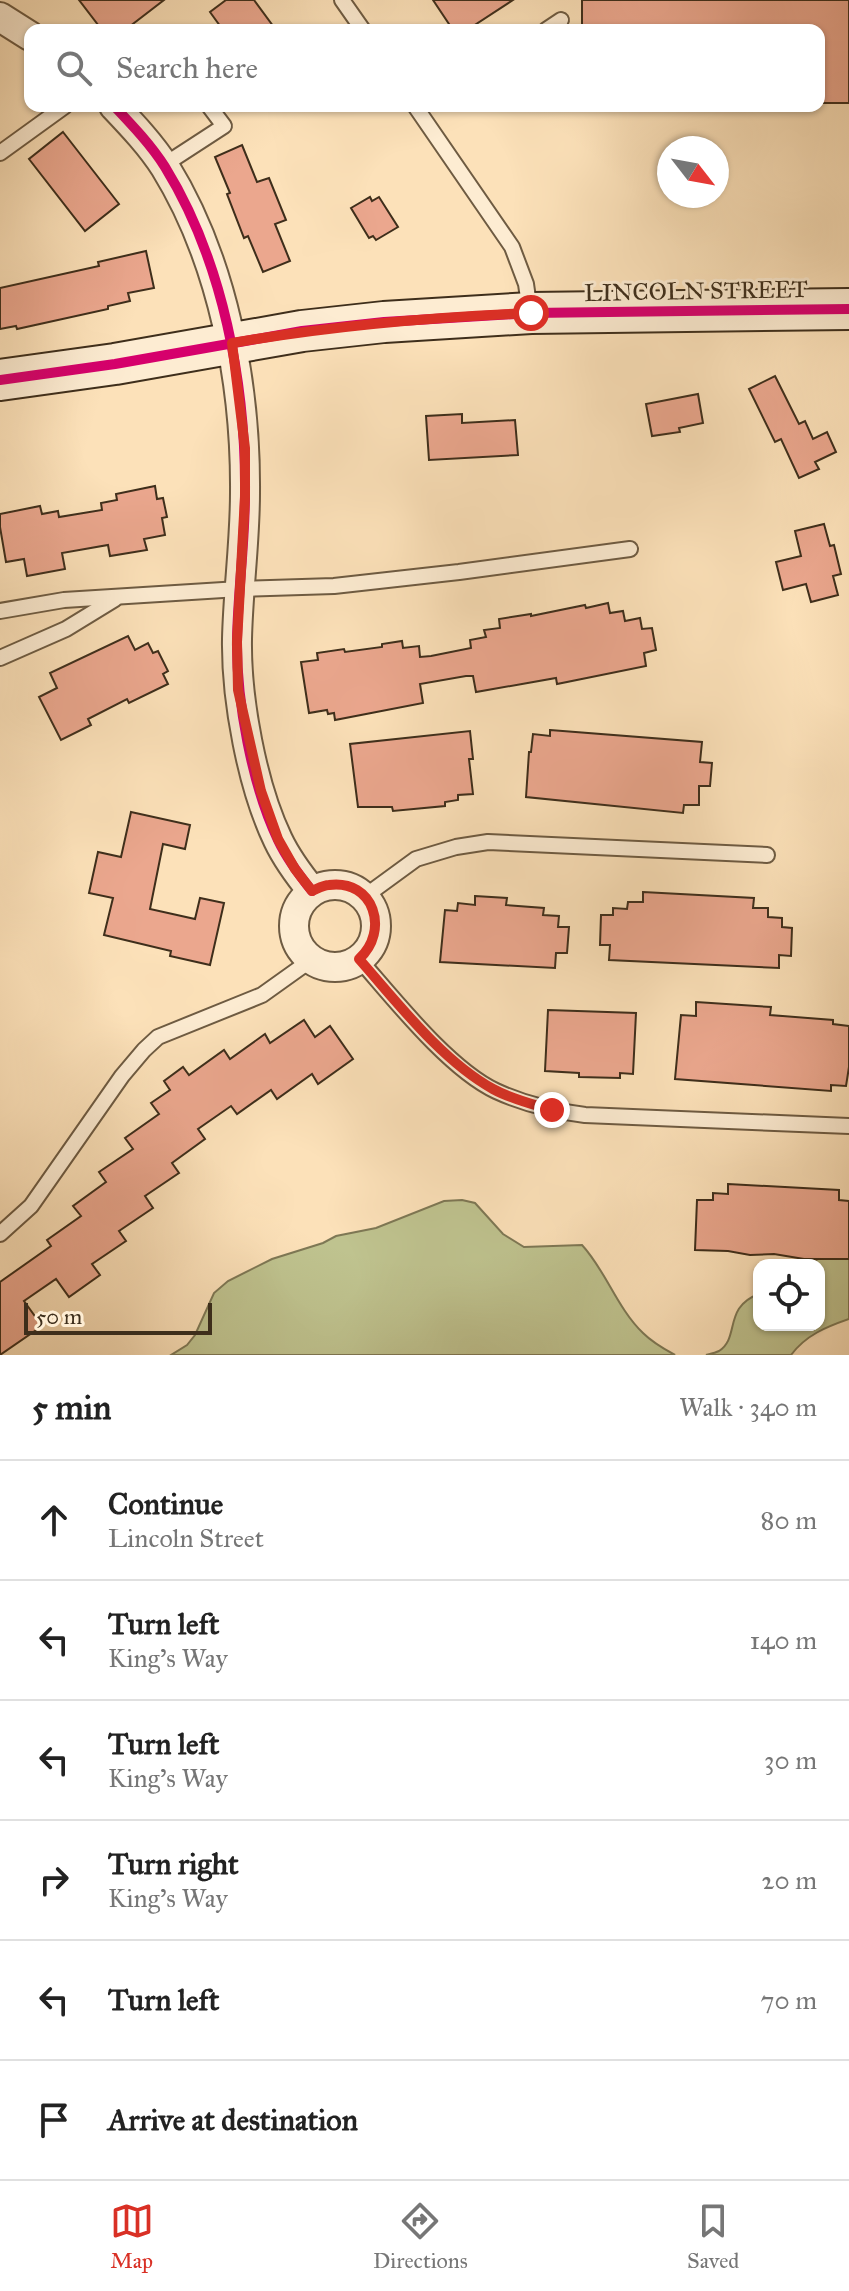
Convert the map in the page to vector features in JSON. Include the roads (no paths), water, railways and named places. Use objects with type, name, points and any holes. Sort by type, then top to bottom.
[{"type":"street","points":[[0,17],[24,32]]},
{"type":"street","points":[[120,112],[164,165],[186,206],[204,249],[232,343],[245,448],[238,690],[261,791],[278,839],[312,891]]},
{"type":"street","name":"LINCOLN STREET","points":[[0,380],[115,364],[302,331],[384,322],[531,313],[849,309]]},
{"type":"street","name":"LINCOLN STREET","points":[[0,393],[115,364]]},
{"type":"street","points":[[333,884],[350,887],[364,897],[372,907],[376,927],[373,941],[359,959],[337,967],[327,967],[311,960],[299,947],[294,932],[294,916],[298,907],[312,891],[333,884]]},
{"type":"lane","points":[[342,0],[359,24]]},
{"type":"lane","points":[[555,24],[561,20]]},
{"type":"lane","points":[[0,153],[57,112]]},
{"type":"lane","points":[[164,165],[224,126],[214,112]]},
{"type":"lane","points":[[425,112],[516,253],[531,313]]},
{"type":"lane","points":[[0,611],[64,600],[334,586],[630,549]]},
{"type":"lane","points":[[0,658],[66,629],[119,597]]},
{"type":"lane","points":[[364,897],[416,859],[456,847],[488,842],[767,855]]},
{"type":"lane","points":[[359,959],[407,1014],[463,1069],[494,1090],[523,1101],[585,1115],[849,1126]]},
{"type":"lane","points":[[0,1234],[31,1206],[122,1076],[151,1043],[185,1024],[262,995],[311,960]]}]
